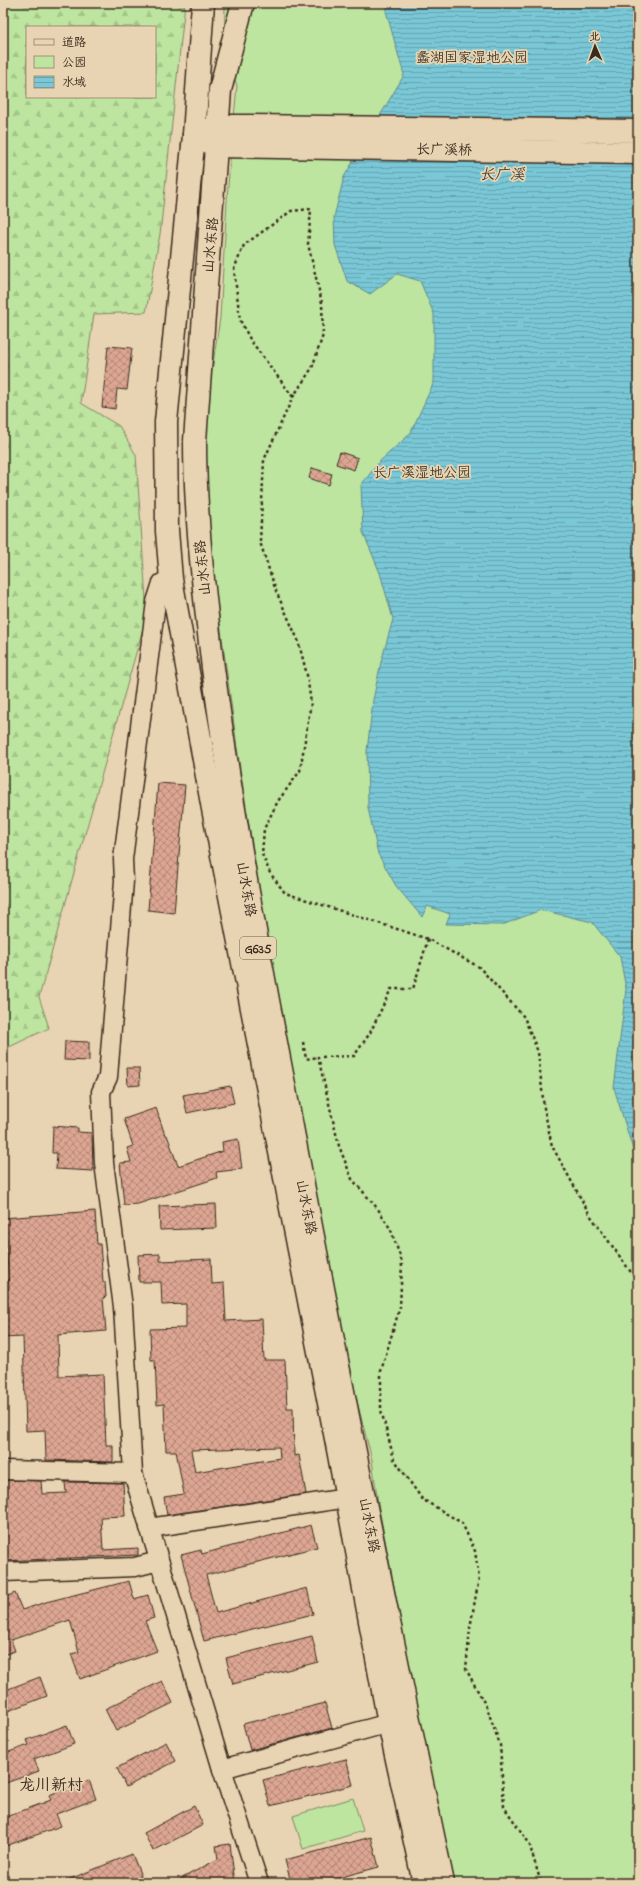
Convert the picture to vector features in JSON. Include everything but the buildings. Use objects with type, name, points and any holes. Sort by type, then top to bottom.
[{"type":"main road","name":"山水东路","points":[[204,3],[194,134],[166,422],[167,531],[171,579],[342,1386],[443,1883]]},
{"type":"main road","name":"山水东路","points":[[243,3],[220,90],[214,195],[195,441],[195,492],[206,608],[225,758],[239,896],[389,1723],[424,1883]]},
{"type":"main road","name":"长广溪桥","points":[[251,136],[638,131]]},
{"type":"main road","points":[[194,134],[251,136]]},
{"type":"main road","name":"长广溪桥","points":[[251,136],[638,153]]},
{"type":"street","points":[[171,579],[162,583],[156,602],[123,859],[124,881],[108,1076],[101,1092],[104,1163],[123,1307],[133,1473],[222,1769],[259,1883]]},
{"type":"street","points":[[3,1470],[133,1473]]},
{"type":"street","points":[[150,1528],[347,1498]]},
{"type":"street","points":[[3,1572],[135,1567],[159,1561]]},
{"type":"street","points":[[222,1769],[389,1723]]},
{"type":"path","points":[[293,397],[251,341],[240,320],[234,269],[244,245],[291,211],[311,209],[308,244],[322,304],[323,335],[312,368],[293,397],[264,460],[260,542],[276,591],[298,640],[307,675],[311,704],[300,772],[278,801],[264,829],[262,854],[270,873],[285,893],[428,939],[480,967],[524,1017],[538,1052],[544,1108],[552,1146],[590,1215],[638,1282]]},
{"type":"path","points":[[303,1042],[306,1059],[318,1057],[354,1056],[370,1033],[391,989],[413,988],[428,939]]},
{"type":"path","points":[[318,1057],[339,1146],[352,1179],[378,1209],[391,1230],[402,1262],[400,1307],[381,1371],[382,1410],[394,1459],[422,1499],[462,1523],[475,1552],[479,1578],[470,1628],[466,1669],[487,1708],[500,1746],[504,1807],[529,1844],[541,1883]]},
{"type":"green space","points":[[3,3],[185,3],[160,234],[146,312],[94,314],[81,403],[119,426],[136,455],[147,614],[39,997],[49,1028],[5,1049],[3,1053]]},
{"type":"green space","name":"长广溪湿地公园","points":[[225,3],[638,3],[638,1883],[451,1883],[378,1503],[372,1460],[351,1378],[272,969],[240,768],[208,536],[205,453],[210,384],[220,318],[228,185],[237,85],[224,57]]},
{"type":"green space","points":[[353,1798],[363,1831],[303,1849],[293,1816]]},
{"type":"water","name":"长广溪","points":[[389,3],[638,3],[638,1160],[634,1153],[614,1088],[626,989],[620,957],[592,922],[541,910],[502,925],[446,924],[450,914],[427,906],[422,917],[396,886],[378,854],[368,808],[367,751],[373,700],[381,662],[393,619],[380,573],[363,532],[361,485],[380,461],[410,434],[434,382],[434,314],[420,281],[397,274],[370,294],[347,281],[335,245],[334,217],[344,177],[404,75],[386,11]]},
{"type":"district","name":"龙川新村","points":[[51,1784]]},
{"type":"park label","name":"蠡湖国家湿地公园","points":[[472,57]]}]
